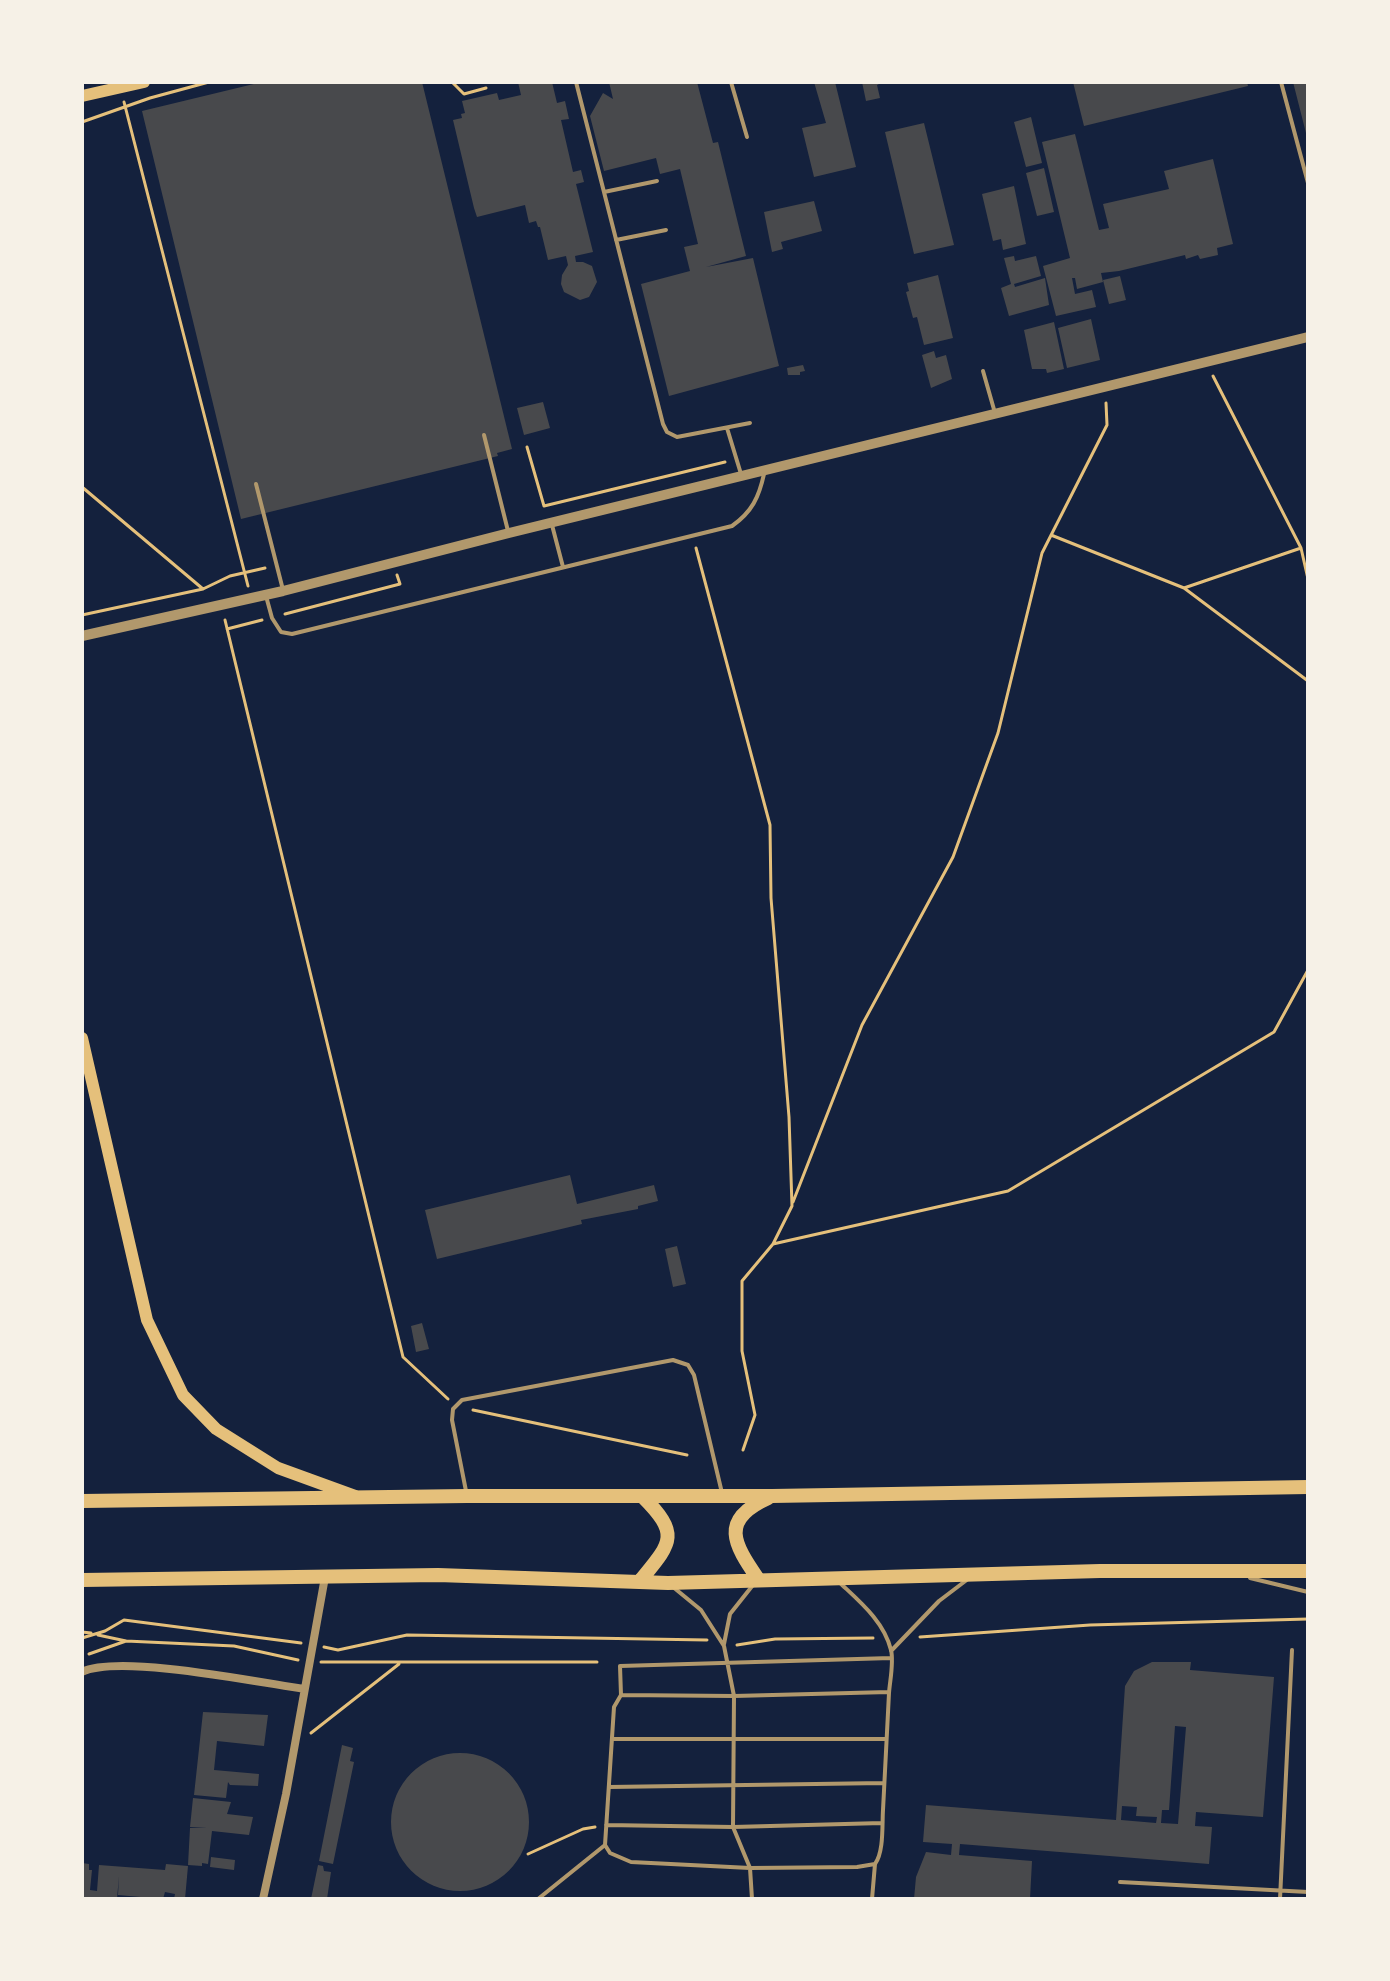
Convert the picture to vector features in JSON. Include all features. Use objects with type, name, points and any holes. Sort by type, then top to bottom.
[{"type":"highway","points":[[82,1501],[772,1496],[1308,1487]]},
{"type":"highway","points":[[758,1579],[737,1550],[735,1534],[739,1518],[754,1505],[772,1496]]},
{"type":"highway","points":[[640,1581],[664,1549],[667,1532],[662,1515],[643,1497]]},
{"type":"highway","points":[[82,1580],[438,1575],[668,1583],[1100,1571],[1308,1571]]},
{"type":"main road","points":[[82,96],[144,82]]},
{"type":"main road","points":[[82,1038],[147,1320],[183,1395],[216,1429],[278,1468],[358,1497]]},
{"type":"street","points":[[82,636],[283,591],[1308,337]]},
{"type":"street","points":[[263,1899],[325,1577]]},
{"type":"street","points":[[82,1672],[92,1667],[124,1664],[304,1689]]},
{"type":"lane","points":[[576,82],[667,432],[677,437],[750,423]]},
{"type":"lane","points":[[731,82],[747,137]]},
{"type":"lane","points":[[1281,82],[1308,183]]},
{"type":"lane","points":[[604,192],[657,181]]},
{"type":"lane","points":[[616,240],[666,230]]},
{"type":"lane","points":[[983,371],[995,416]]},
{"type":"lane","points":[[727,428],[742,477]]},
{"type":"lane","points":[[484,435],[509,533]]},
{"type":"lane","points":[[265,595],[272,618],[281,632],[292,634],[563,568],[732,526],[747,516],[759,496],[764,471]]},
{"type":"lane","points":[[256,484],[283,591]]},
{"type":"lane","points":[[551,523],[563,568]]},
{"type":"lane","points":[[467,1496],[452,1420],[456,1406],[462,1400],[673,1360],[688,1365],[694,1375],[722,1495]]},
{"type":"lane","points":[[1224,1572],[1308,1592]]},
{"type":"lane","points":[[891,1651],[939,1601],[974,1574]]},
{"type":"lane","points":[[835,1577],[866,1606],[891,1651],[882,1823],[872,1899]]},
{"type":"lane","points":[[752,1899],[750,1868],[733,1827],[734,1696],[724,1646],[730,1614],[758,1579]]},
{"type":"lane","points":[[668,1583],[701,1610],[724,1646]]},
{"type":"lane","points":[[1280,1899],[1292,1650]]},
{"type":"lane","points":[[875,1864],[857,1867],[750,1868],[631,1862],[610,1853],[605,1845],[614,1707],[621,1695],[620,1666],[891,1658]]},
{"type":"lane","points":[[621,1695],[889,1692]]},
{"type":"lane","points":[[612,1739],[887,1739]]},
{"type":"lane","points":[[609,1787],[884,1783]]},
{"type":"lane","points":[[606,1825],[733,1827],[882,1823]]},
{"type":"lane","points":[[538,1899],[605,1845]]},
{"type":"lane","points":[[1120,1882],[1308,1892]]},
{"type":"path","points":[[82,122],[150,98],[209,82]]},
{"type":"path","points":[[452,82],[464,94],[486,88]]},
{"type":"path","points":[[117,87],[126,108],[251,598]]},
{"type":"path","points":[[1207,363],[1301,548],[1308,579]]},
{"type":"path","points":[[743,1450],[755,1415],[742,1351],[742,1281],[773,1244],[792,1206],[862,1025],[953,857],[998,733],[1042,553],[1107,425],[1105,389]]},
{"type":"path","points":[[527,447],[544,506],[736,459]]},
{"type":"path","points":[[82,487],[203,589]]},
{"type":"path","points":[[693,535],[770,825],[771,898],[789,1117],[792,1206]]},
{"type":"path","points":[[1051,535],[1184,588],[1308,681]]},
{"type":"path","points":[[1184,588],[1301,548]]},
{"type":"path","points":[[227,629],[400,584],[394,563]]},
{"type":"path","points":[[82,615],[203,589],[246,572],[276,565]]},
{"type":"path","points":[[222,604],[403,1357],[456,1406],[687,1455]]},
{"type":"path","points":[[773,1244],[1008,1191],[1274,1032],[1308,970]]},
{"type":"path","points":[[903,1639],[1090,1625],[1308,1619]]},
{"type":"path","points":[[82,1635],[105,1631],[124,1620],[338,1650],[407,1635],[711,1640],[724,1646],[775,1639],[885,1637]]},
{"type":"path","points":[[82,1635],[126,1641],[234,1646],[309,1662],[597,1662]]},
{"type":"path","points":[[82,1657],[126,1641]]},
{"type":"path","points":[[296,1735],[307,1736],[400,1663]]},
{"type":"path","points":[[528,1854],[583,1829],[606,1825]]},
{"type":"building","points":[[262,82],[422,82],[512,449],[497,453],[498,456],[241,519],[142,111]]},
{"type":"building","points":[[518,82],[552,82],[557,103],[565,101],[569,119],[561,120],[573,172],[581,170],[584,182],[576,184],[593,252],[575,256],[576,262],[592,266],[597,282],[589,297],[580,300],[564,292],[561,284],[568,265],[566,256],[548,260],[540,227],[536,221],[529,223],[525,205],[477,217],[474,208],[453,120],[462,118],[461,114],[465,113],[462,101],[497,93],[499,100],[521,95]]},
{"type":"building","points":[[609,82],[697,82],[713,143],[718,142],[746,256],[706,267],[753,258],[779,366],[669,396],[641,284],[690,271],[684,247],[698,244],[680,169],[660,174],[656,158],[604,171],[590,116],[603,93],[613,99]]},
{"type":"building","points":[[814,82],[835,82],[856,167],[814,177],[802,128],[826,123]]},
{"type":"building","points":[[862,82],[883,82],[877,85],[880,98],[866,101]]},
{"type":"building","points":[[1073,82],[1247,82],[1248,86],[1084,126]]},
{"type":"building","points":[[1293,82],[1308,82],[1307,137]]},
{"type":"building","points":[[1031,117],[1042,163],[1026,167],[1014,122]]},
{"type":"building","points":[[924,123],[954,245],[914,254],[885,132]]},
{"type":"building","points":[[1075,134],[1099,230],[1109,228],[1103,204],[1169,189],[1164,171],[1213,159],[1233,244],[1217,248],[1218,255],[1200,259],[1198,255],[1186,259],[1185,255],[1101,273],[1103,282],[1077,289],[1075,278],[1072,278],[1075,294],[1092,290],[1096,307],[1056,316],[1043,266],[1070,258],[1042,142]]},
{"type":"building","points":[[1044,168],[1054,212],[1037,216],[1026,173]]},
{"type":"building","points":[[1014,186],[1026,244],[1003,250],[1001,239],[993,241],[982,194]]},
{"type":"building","points":[[814,201],[822,231],[781,242],[783,249],[772,252],[764,212]]},
{"type":"building","points":[[1014,256],[1015,261],[1036,256],[1041,276],[1014,284],[1015,287],[1045,278],[1049,305],[1009,316],[1001,288],[1011,284],[1004,258]]},
{"type":"building","points":[[938,275],[953,338],[924,345],[917,317],[913,318],[906,292],[909,291],[907,283]]},
{"type":"building","points":[[1120,276],[1126,300],[1109,304],[1103,280]]},
{"type":"building","points":[[1091,319],[1100,360],[1067,368],[1058,328]]},
{"type":"building","points":[[1054,322],[1064,369],[1047,373],[1046,369],[1032,369],[1024,330]]},
{"type":"building","points":[[934,351],[936,358],[946,355],[952,379],[931,388],[922,355]]},
{"type":"building","points":[[803,365],[805,371],[800,375],[788,375],[787,368]]},
{"type":"building","points":[[543,402],[550,428],[524,435],[517,408]]},
{"type":"building","points":[[570,1175],[577,1204],[654,1185],[658,1201],[638,1206],[638,1209],[581,1220],[582,1224],[437,1259],[425,1210]]},
{"type":"building","points":[[677,1246],[686,1284],[673,1287],[665,1249]]},
{"type":"building","points":[[422,1323],[429,1349],[416,1352],[411,1326]]},
{"type":"building","points":[[1152,1662],[1191,1662],[1190,1670],[1274,1677],[1263,1817],[1196,1812],[1195,1826],[1212,1827],[1209,1864],[960,1844],[959,1855],[1032,1861],[1030,1899],[914,1899],[916,1877],[926,1852],[951,1855],[952,1844],[923,1842],[926,1805],[1116,1820],[1125,1686],[1134,1671]],"holes":[[[1175,1726],[1186,1727],[1178,1824],[1161,1823],[1162,1810],[1169,1810]],[[1122,1806],[1137,1807],[1136,1816],[1157,1817],[1156,1823],[1121,1820]]]},
{"type":"building","points":[[203,1712],[268,1715],[264,1746],[217,1741],[214,1770],[259,1774],[258,1786],[230,1785],[228,1782],[226,1798],[194,1795]]},
{"type":"building","points":[[342,1745],[353,1748],[350,1761],[354,1762],[333,1864],[319,1861]]},
{"type":"building","points":[[460,1753],[486,1758],[509,1773],[524,1796],[529,1822],[524,1848],[509,1871],[486,1886],[460,1891],[434,1886],[411,1871],[396,1848],[391,1822],[396,1796],[411,1773],[434,1758]]},
{"type":"building","points":[[193,1798],[231,1802],[227,1814],[253,1817],[249,1835],[212,1831],[208,1864],[202,1863],[202,1866],[188,1865],[190,1828],[207,1828],[190,1827]]},
{"type":"building","points":[[211,1857],[235,1860],[234,1870],[210,1867]]},
{"type":"building","points":[[82,1863],[89,1864],[89,1870],[92,1870],[90,1890],[97,1891],[99,1865],[165,1870],[166,1864],[188,1866],[185,1899],[174,1899],[175,1894],[165,1892],[163,1899],[118,1895],[119,1876],[117,1899],[82,1899]]},
{"type":"building","points":[[318,1865],[323,1866],[324,1871],[331,1872],[327,1899],[311,1899]]}]
